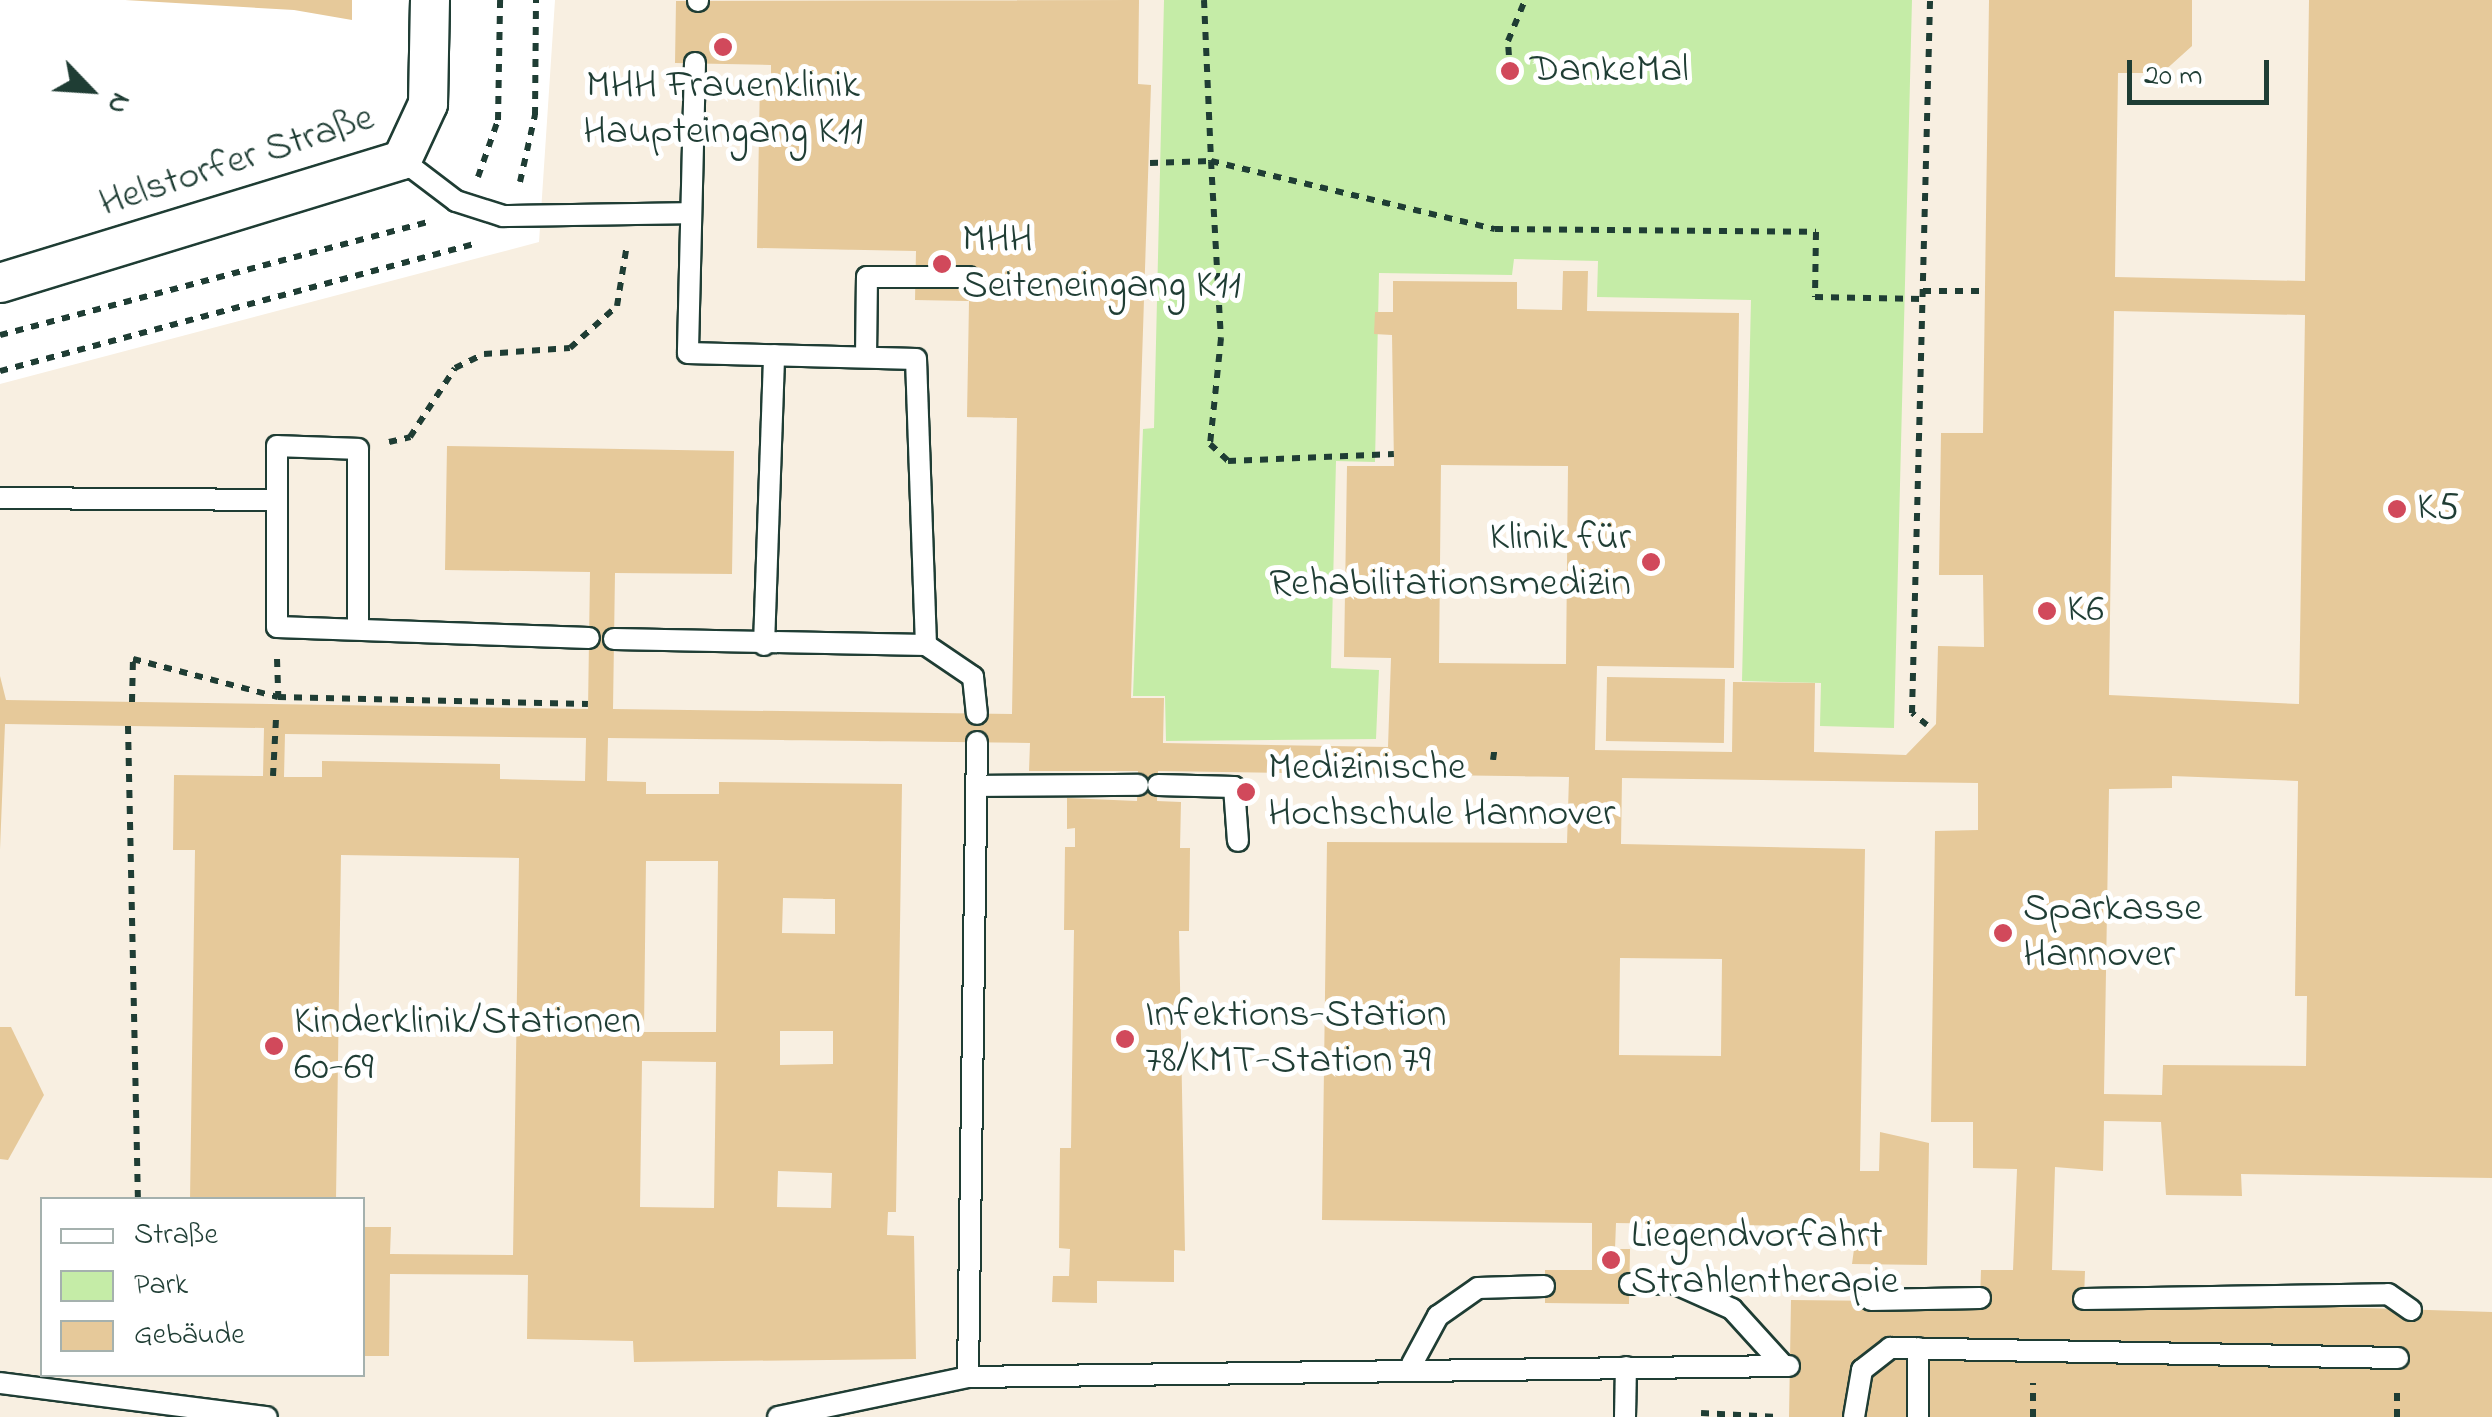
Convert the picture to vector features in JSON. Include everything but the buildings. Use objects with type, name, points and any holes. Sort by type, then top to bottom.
[{"type":"street","name":"Helstorfer Straße","points":[[0,283],[402,160],[428,104],[430,0]]},
{"type":"lane","points":[[695,63],[688,353],[916,359],[926,645]]},
{"type":"lane","points":[[402,160],[456,201],[503,216],[689,213]]},
{"type":"lane","points":[[866,358],[867,276],[969,276]]},
{"type":"lane","points":[[764,645],[774,354]]},
{"type":"lane","points":[[358,629],[358,449],[277,446],[276,627],[589,638]]},
{"type":"lane","points":[[0,498],[277,500]]},
{"type":"lane","points":[[614,638],[764,645],[926,645],[974,678],[977,714]]},
{"type":"lane","points":[[968,1376],[977,742]]},
{"type":"lane","points":[[977,786],[1234,787],[1238,841]]},
{"type":"lane","points":[[778,1417],[968,1376],[1412,1364],[1786,1365],[1732,1309],[1674,1283],[1630,1284]]},
{"type":"lane","points":[[1412,1364],[1438,1316],[1478,1288],[1544,1286]]},
{"type":"lane","points":[[2084,1299],[2388,1294],[2411,1310]]},
{"type":"lane","points":[[1871,1300],[1980,1298]]},
{"type":"lane","points":[[1854,1417],[1862,1370],[1890,1348],[2398,1358]]},
{"type":"lane","points":[[1918,1348],[1918,1417]]},
{"type":"lane","points":[[1625,1417],[1626,1367]]},
{"type":"lane","points":[[0,1383],[267,1417]]},
{"type":"path","points":[[0,371],[468,250],[503,216],[534,115],[536,0]]},
{"type":"path","points":[[1204,0],[1221,338],[1210,444],[1228,460],[1394,454]]},
{"type":"path","points":[[1510,71],[1508,41],[1525,0]]},
{"type":"path","points":[[1928,724],[1912,713],[1930,0]]},
{"type":"path","points":[[1150,162],[1210,162],[1495,228],[1816,232],[1814,297],[1985,291]]},
{"type":"path","points":[[358,449],[410,437],[455,368],[484,354],[570,348],[617,306],[631,214]]},
{"type":"path","points":[[132,702],[133,659],[278,698],[588,704]]},
{"type":"path","points":[[273,776],[276,718]]},
{"type":"path","points":[[128,726],[138,1197]]},
{"type":"path","points":[[1493,760],[1495,746]]},
{"type":"path","points":[[1700,1412],[1778,1417]]},
{"type":"shaded area","name":"Medizinische Hochschule Hannover","points":[[555,0],[2492,0],[2492,1417],[0,1417],[0,384],[539,242]]},
{"type":"green space","points":[[1164,0],[1912,0],[1894,728],[1820,726],[1821,683],[1742,681],[1751,300],[1597,297],[1598,261],[1514,259],[1512,275],[1379,273],[1375,462],[1336,461],[1331,668],[1379,670],[1376,739],[1166,741],[1165,696],[1133,696],[1143,429],[1154,428]]},
{"type":"place","name":"MHH Frauenklinik Haupteingang K11","points":[[723,47]]},
{"type":"place","name":"DankeMal","points":[[1510,71]]},
{"type":"place","name":"MHH Seiteneingang K11","points":[[942,264]]},
{"type":"place","name":"K5","points":[[2397,509]]},
{"type":"place","name":"Klinik für Rehabilitationsmedizin","points":[[1651,562]]},
{"type":"place","name":"K6","points":[[2047,611]]},
{"type":"place","name":"Medizinische Hochschule Hannover","points":[[1246,792]]},
{"type":"place","name":"Sparkasse Hannover","points":[[2003,933]]},
{"type":"place","name":"Infektions-Station 78/KMT-Station 79","points":[[1125,1039]]},
{"type":"place","name":"Kinderklinik/Stationen 60-69","points":[[274,1046]]},
{"type":"place","name":"Liegendvorfahrt Strahlentherapie","points":[[1611,1260]]}]
